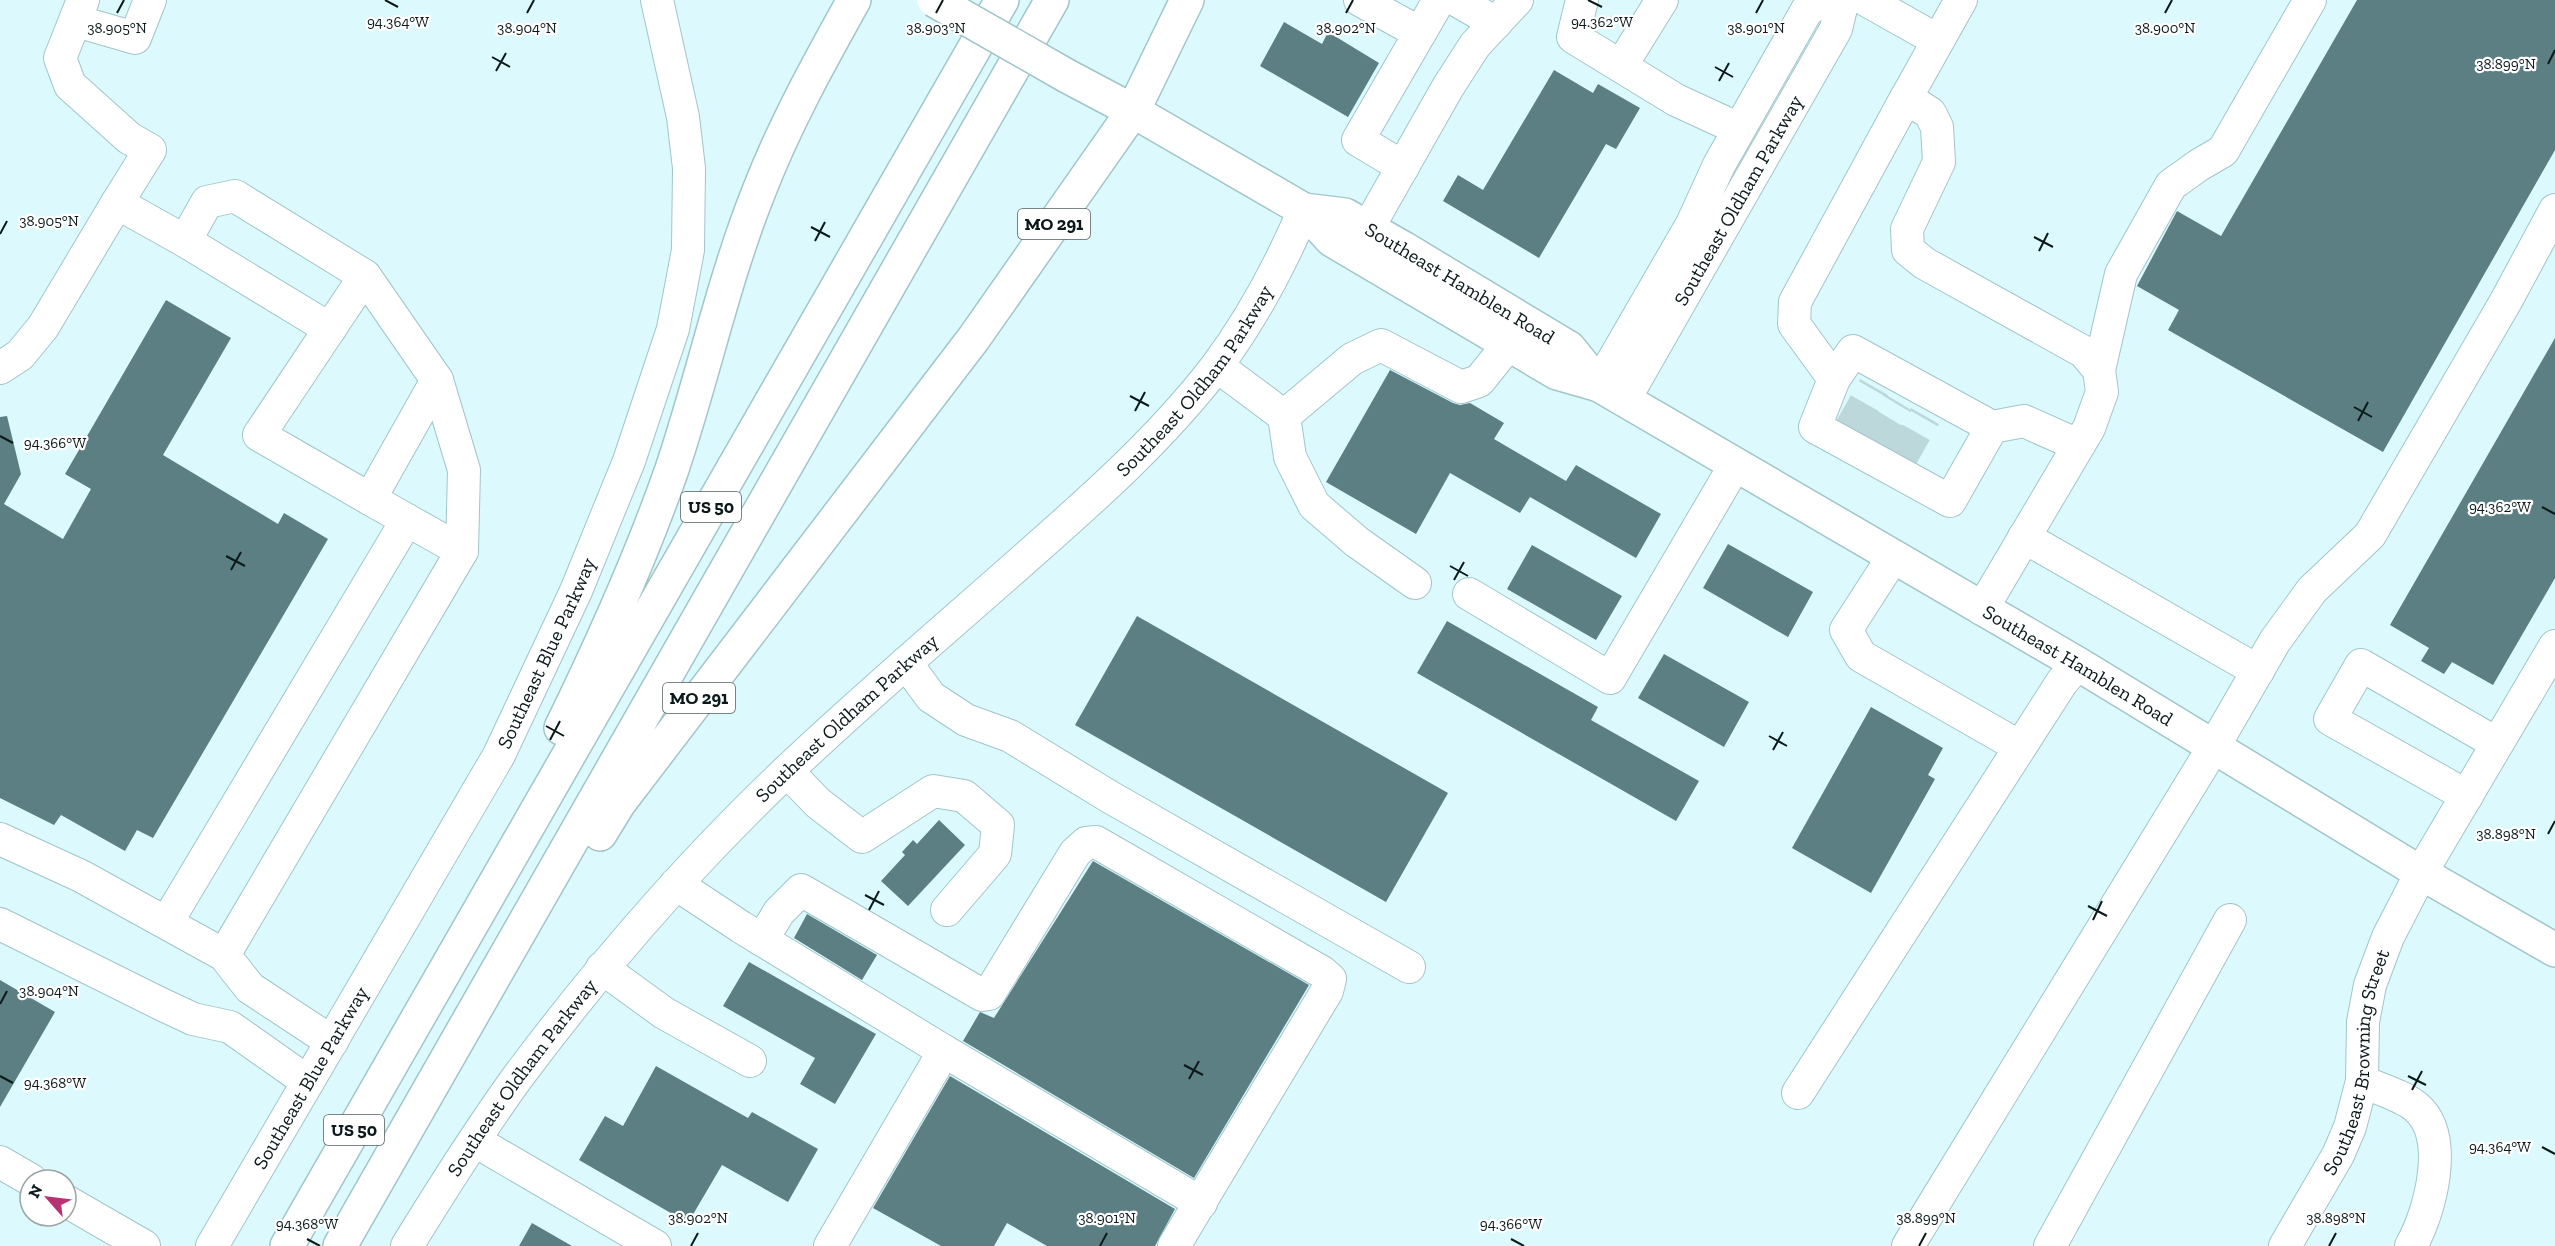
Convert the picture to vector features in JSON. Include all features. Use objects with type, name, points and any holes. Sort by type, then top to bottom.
[{"type":"main road","points":[[420,1013],[417,986],[538,776],[594,661],[672,469],[758,192],[795,106],[854,0]]},
{"type":"main road","name":"Southeast Hamblen Road","points":[[933,0],[1133,111],[1304,210],[1332,240],[1508,345],[1557,373],[1612,392],[2078,664],[2421,873],[2555,950]]},
{"type":"main road","name":"US 50","points":[[287,1246],[1002,0]]},
{"type":"main road","name":"US 50","points":[[340,1246],[1052,0]]},
{"type":"main road","points":[[1133,111],[1187,0]]},
{"type":"main road","name":"MO 291","points":[[444,1065],[468,1056],[619,802],[975,338],[1133,111]]},
{"type":"main road","name":"Southeast Hamblen Road","points":[[1304,210],[1345,215],[1368,228],[1569,348],[1612,392]]},
{"type":"street","points":[[0,368],[20,355],[43,327],[150,150],[129,138],[70,85],[60,58],[79,10],[135,38],[150,0]]},
{"type":"street","name":"Southeast Blue Parkway","points":[[212,1246],[476,797],[544,663],[618,490],[670,339],[682,290],[688,250],[689,179],[683,117],[657,0]]},
{"type":"street","points":[[1360,0],[1420,33]]},
{"type":"street","points":[[1403,167],[1358,140],[1440,0]]},
{"type":"street","points":[[1456,0],[1496,23]]},
{"type":"street","points":[[1368,228],[1448,87],[1475,45],[1517,0]]},
{"type":"street","points":[[1582,0],[1573,37],[1676,100],[1739,129]]},
{"type":"street","points":[[1621,66],[1662,0]]},
{"type":"street","name":"Southeast Oldham Parkway","points":[[1612,392],[1719,165],[1807,10],[1825,0]]},
{"type":"street","name":"Southeast Oldham Parkway","points":[[1612,392],[1836,29],[1843,0]]},
{"type":"street","points":[[1866,0],[1937,40]]},
{"type":"street","points":[[1834,379],[1794,324],[1795,302],[1961,0]]},
{"type":"street","points":[[1982,609],[2089,428],[2102,392],[2099,370],[2121,273],[2171,186],[2223,151],[2310,0]]},
{"type":"street","points":[[1906,98],[1929,113],[1937,127],[1939,162],[1907,229],[1908,249],[1924,263],[2084,352],[2099,370]]},
{"type":"street","points":[[184,241],[207,202],[235,196],[365,276],[437,380],[464,470],[462,552],[224,955]]},
{"type":"street","points":[[117,203],[330,329]]},
{"type":"street","name":"Southeast Oldham Parkway","points":[[415,1243],[475,1141],[515,1081],[602,968],[676,884],[787,771],[1102,490],[1176,416],[1217,366],[1239,332],[1290,242],[1304,210]]},
{"type":"street","points":[[1908,1246],[2213,748],[2275,641],[2312,590],[2370,536],[2506,301],[2555,210]]},
{"type":"street","points":[[365,276],[259,435],[462,552]]},
{"type":"street","points":[[1284,416],[1352,359],[1381,345],[1461,387],[1479,381],[1508,345]]},
{"type":"street","points":[[1992,427],[1950,501],[1897,465],[1857,443],[1815,427],[1834,379],[1853,351],[1904,392],[1992,427],[2024,421],[2078,445]]},
{"type":"street","points":[[1217,366],[1284,416],[1290,457],[1314,505],[1357,542],[1415,582]]},
{"type":"street","points":[[370,499],[437,380]]},
{"type":"street","points":[[1469,594],[1610,678],[1735,465]]},
{"type":"street","points":[[167,922],[407,520]]},
{"type":"street","points":[[2024,537],[2258,671]]},
{"type":"street","points":[[1893,557],[1846,630],[1861,656],[2020,747]]},
{"type":"street","name":"Southeast Browning Street","points":[[2285,1246],[2338,1155],[2350,1127],[2362,1081],[2364,1022],[2370,985],[2388,937],[2421,873],[2555,646]]},
{"type":"street","points":[[906,663],[931,697],[966,720],[1010,736],[1110,797],[1409,967]]},
{"type":"street","points":[[1798,1093],[2062,682],[2078,664]]},
{"type":"street","points":[[2467,796],[2330,719],[2361,665],[2496,743]]},
{"type":"street","points":[[787,771],[818,803],[862,837],[933,791],[964,796],[998,825],[995,854],[947,910]]},
{"type":"street","points":[[0,839],[81,876],[224,955],[250,988],[332,1042]]},
{"type":"street","points":[[769,929],[801,890],[982,995],[989,994],[1075,853],[1086,843],[1096,842],[1322,972],[1330,979],[1328,991],[1174,1246]]},
{"type":"street","points":[[676,884],[769,929],[944,1051],[1201,1203]]},
{"type":"street","points":[[2050,1246],[2230,920]]},
{"type":"street","points":[[0,924],[193,1019],[230,1027],[308,1082]]},
{"type":"street","points":[[602,968],[663,1013],[750,1061]]},
{"type":"street","points":[[230,1027],[250,988]]},
{"type":"street","points":[[830,1246],[944,1051]]},
{"type":"street","points":[[2362,1081],[2415,1106],[2427,1118],[2433,1134],[2434,1171],[2428,1205],[2420,1230],[2411,1246]]},
{"type":"street","points":[[475,1141],[655,1246]]},
{"type":"street","points":[[0,1162],[18,1172]]},
{"type":"street","points":[[78,1211],[107,1236],[144,1246]]},
{"type":"building","points":[[2357,0],[2555,0],[2555,150],[2383,452],[2168,330],[2179,310],[2137,286],[2177,211],[2221,236]]},
{"type":"building","points":[[1284,22],[1322,44],[1328,32],[1379,63],[1348,117],[1260,66]]},
{"type":"building","points":[[1554,70],[1593,93],[1598,84],[1640,108],[1616,149],[1606,144],[1539,258],[1443,201],[1458,175],[1483,190]]},
{"type":"building","points":[[166,300],[231,338],[163,455],[278,524],[284,513],[328,539],[153,838],[137,830],[125,851],[61,815],[54,825],[0,798],[0,417],[7,416],[21,474],[4,504],[63,539],[91,489],[65,474]]},
{"type":"building","points":[[2555,338],[2555,578],[2493,685],[2452,662],[2444,674],[2421,661],[2429,648],[2390,625]]},
{"type":"building","points":[[1390,370],[1453,403],[1460,405],[1470,403],[1504,423],[1494,439],[1566,481],[1576,465],[1661,514],[1636,558],[1530,497],[1520,513],[1450,473],[1416,534],[1326,482]]},
{"type":"building","points":[[1728,544],[1813,592],[1788,637],[1703,588]]},
{"type":"building","points":[[1532,545],[1622,596],[1596,640],[1507,589]]},
{"type":"building","points":[[1137,616],[1448,793],[1386,902],[1075,725]]},
{"type":"building","points":[[1447,621],[1598,707],[1591,720],[1699,781],[1676,821],[1417,673]]},
{"type":"building","points":[[1664,654],[1749,702],[1724,747],[1638,698]]},
{"type":"building","points":[[1871,707],[1943,748],[1928,775],[1935,779],[1871,893],[1792,848]]},
{"type":"building","points":[[939,820],[965,845],[908,906],[881,881],[905,855],[902,852],[913,840],[917,844]]},
{"type":"building","points":[[1093,861],[1309,985],[1194,1178],[963,1041],[980,1012],[994,1018]]},
{"type":"building","points":[[807,914],[877,955],[862,980],[794,938]]},
{"type":"building","points":[[749,962],[876,1034],[835,1104],[800,1084],[815,1058],[723,1006]]},
{"type":"building","points":[[0,980],[55,1012],[0,1107]]},
{"type":"building","points":[[656,1066],[748,1118],[752,1112],[818,1149],[788,1202],[722,1165],[688,1223],[579,1160],[605,1116],[623,1126]]},
{"type":"building","points":[[950,1076],[1175,1209],[1155,1246],[1047,1246],[1007,1223],[994,1246],[941,1246],[873,1208]]},
{"type":"building","points":[[532,1223],[572,1246],[519,1246]]},
{"type":"tunnel","points":[[1849,431],[1874,387]]},
{"type":"tunnel","points":[[1872,445],[1898,402]]},
{"type":"tunnel","points":[[1900,460],[1925,416]]}]
